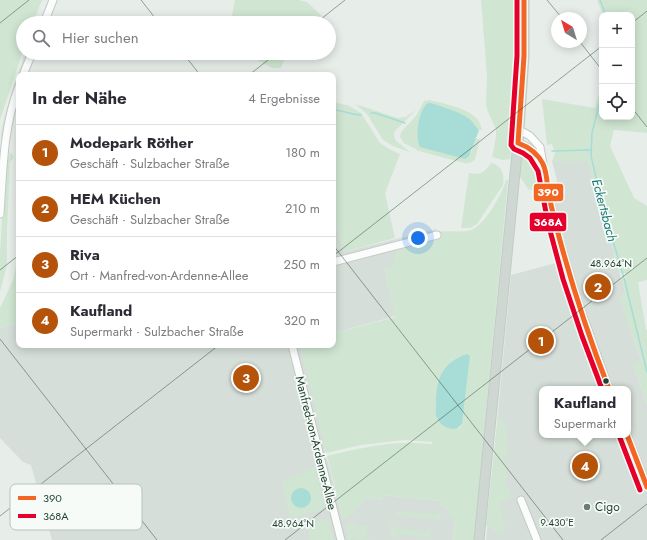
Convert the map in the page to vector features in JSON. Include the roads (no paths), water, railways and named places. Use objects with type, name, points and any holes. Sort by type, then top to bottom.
[{"type":"main road","points":[[479,540],[519,131],[524,56],[524,0]]},
{"type":"street","points":[[46,16],[52,0]]},
{"type":"street","points":[[24,72],[29,60]]},
{"type":"street","points":[[0,214],[6,132],[16,93]]},
{"type":"street","points":[[519,131],[527,134],[538,143],[542,152],[548,193],[563,252],[578,302],[608,386]]},
{"type":"street","points":[[518,143],[534,151],[545,170]]},
{"type":"street","points":[[336,261],[437,235]]},
{"type":"street","name":"Manfred-von-Ardenne-Allee","points":[[293,348],[341,540]]},
{"type":"street","points":[[628,438],[647,487]]},
{"type":"street","points":[[521,500],[537,540]]},
{"type":"water","points":[[428,103],[455,111],[471,121],[479,130],[469,156],[465,159],[420,147],[418,142],[418,124],[422,112]]},
{"type":"water","points":[[467,354],[470,356],[462,424],[453,429],[445,427],[436,416],[437,386],[442,372],[447,366],[459,357]]},
{"type":"water","points":[[301,488],[308,491],[311,498],[308,505],[301,508],[294,505],[291,498],[294,491]]},
{"type":"waterway","name":"Eckertsbach","points":[[600,0],[605,12]]},
{"type":"waterway","name":"Eckertsbach","points":[[599,105],[592,133],[591,156],[603,207],[624,278],[647,372]]},
{"type":"waterway","points":[[336,110],[361,115]]},
{"type":"waterway","points":[[371,113],[405,123]]},
{"type":"waterway","points":[[552,151],[591,150]]},
{"type":"place","name":"HEM Küchen","points":[[598,287]]},
{"type":"place","name":"Modepark Röther","points":[[541,341]]},
{"type":"place","name":"Riva","points":[[246,378]]},
{"type":"place","name":"Kaufland","points":[[585,466]]},
{"type":"place","name":"Cigo","points":[[587,507]]}]
